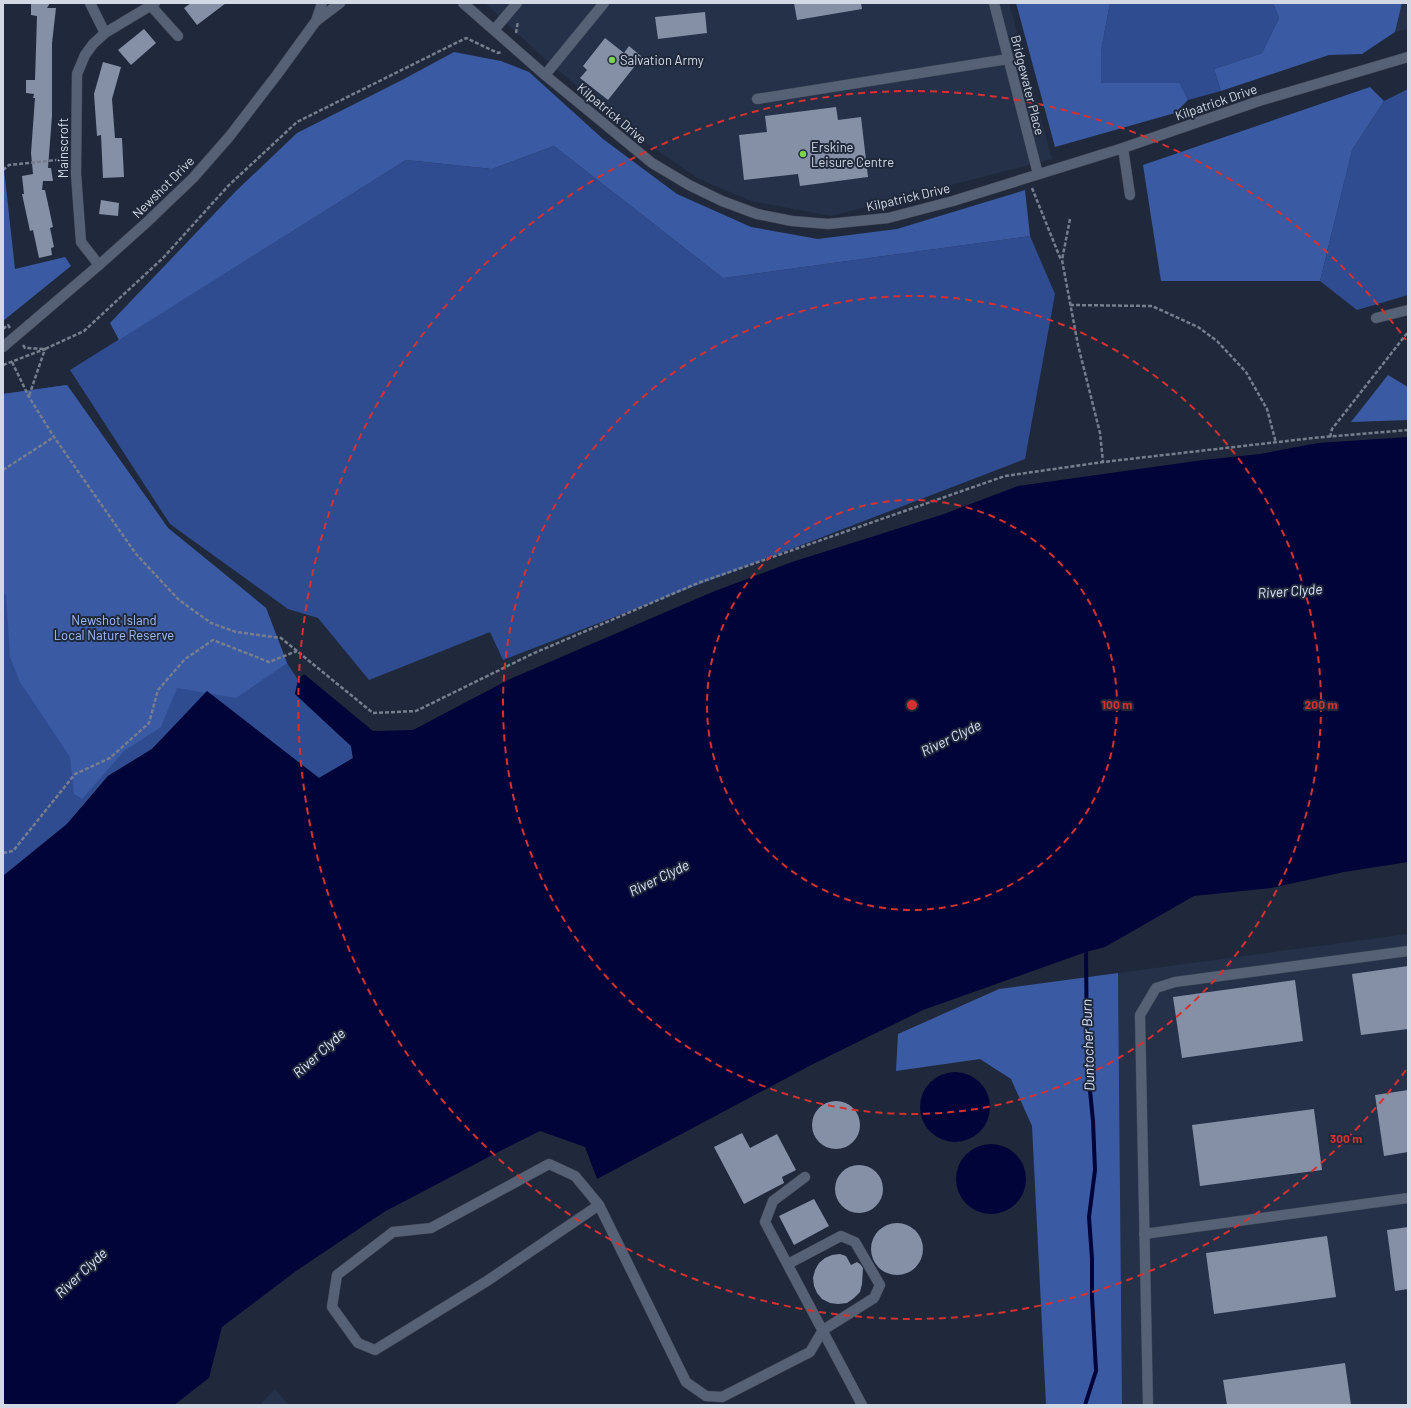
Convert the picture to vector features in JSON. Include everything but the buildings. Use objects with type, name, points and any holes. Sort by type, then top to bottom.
[{"type":"street","points":[[90,3],[104,33]]},
{"type":"street","name":"Newshot Drive","points":[[316,22],[322,3]]},
{"type":"street","name":"Newshot Drive","points":[[3,347],[146,223],[197,173],[250,111],[316,22],[340,3]]},
{"type":"street","name":"Kilpatrick Drive","points":[[463,3],[545,75],[652,163],[689,186],[722,201],[757,214],[792,221],[828,224],[888,218],[953,201],[1123,148],[1259,101],[1408,57]]},
{"type":"street","points":[[494,30],[517,3]]},
{"type":"street","points":[[545,75],[604,3]]},
{"type":"street","name":"Bridgewater Place","points":[[994,3],[1008,59],[1033,175]]},
{"type":"street","points":[[153,4],[178,36]]},
{"type":"street","name":"Mainscroft","points":[[99,265],[81,242],[76,174],[76,74],[85,55],[104,33],[153,4]]},
{"type":"street","points":[[757,100],[1008,59]]},
{"type":"street","points":[[1123,148],[1130,195]]},
{"type":"street","points":[[1376,318],[1408,310]]},
{"type":"street","points":[[1148,1405],[1140,1015],[1156,988],[1175,982],[1408,951]]},
{"type":"street","points":[[599,1205],[487,1281],[375,1350],[358,1343],[332,1307],[337,1275],[393,1232],[431,1228],[549,1164],[575,1176],[599,1205],[686,1382],[706,1396],[722,1397],[810,1352],[823,1330],[874,1298],[880,1285],[855,1242],[841,1236],[788,1264]]},
{"type":"street","points":[[805,1177],[773,1201],[765,1222],[862,1405]]},
{"type":"street","points":[[1144,1234],[1408,1198]]},
{"type":"path","points":[[3,365],[45,350],[84,331],[163,258],[228,186],[297,122],[466,38],[498,53],[513,47],[518,18]]},
{"type":"path","points":[[3,170],[9,165],[76,158]]},
{"type":"path","points":[[1033,175],[1036,201],[1062,260],[1078,345],[1100,433],[1103,462]]},
{"type":"path","points":[[1062,260],[1070,219]]},
{"type":"path","points":[[1070,305],[1152,306],[1198,327],[1217,341],[1246,372],[1268,409],[1276,443]]},
{"type":"path","points":[[1330,437],[1332,429],[1408,332]]},
{"type":"path","points":[[29,397],[45,350]]},
{"type":"path","points":[[12,362],[29,397],[54,438],[136,554],[179,600],[211,623],[236,632],[281,638],[373,713],[416,710],[532,654],[698,583],[1005,476],[1103,462],[1408,430]]},
{"type":"path","points":[[3,470],[54,438]]},
{"type":"path","points":[[3,853],[13,851],[75,774],[110,758],[149,723],[158,690],[185,659],[213,640],[269,662],[297,651]]},
{"type":"shaded area","points":[[485,3],[1009,3],[1052,159],[831,216],[751,201],[699,179],[635,135],[546,60]]},
{"type":"shaded area","points":[[1402,3],[1408,3],[1408,29],[1395,32]]},
{"type":"shaded area","points":[[1408,934],[1408,1405],[1122,1405],[1118,973]]},
{"type":"shaded area","points":[[275,1389],[289,1405],[260,1405]]},
{"type":"green space","points":[[1016,3],[1110,3],[1101,51],[1101,83],[1179,83],[1188,100],[1175,113],[1055,147]]},
{"type":"green space","points":[[1110,3],[1273,3],[1279,18],[1262,53],[1214,69],[1221,91],[1188,100],[1178,83],[1101,84],[1101,51]]},
{"type":"green space","points":[[1273,3],[1402,3],[1395,32],[1362,54],[1329,55],[1221,91],[1214,69],[1262,53],[1279,18]]},
{"type":"green space","points":[[454,52],[501,61],[529,72],[603,139],[677,194],[751,227],[818,239],[897,229],[1025,190],[1030,236],[723,278],[554,146],[492,169],[406,160],[119,340],[110,323],[236,191],[297,133]]},
{"type":"green space","points":[[1370,87],[1384,101],[1352,150],[1320,281],[1161,281],[1143,165]]},
{"type":"green space","points":[[1408,89],[1408,295],[1357,310],[1320,281],[1352,150],[1384,101]]},
{"type":"green space","points":[[554,146],[723,278],[1030,236],[1055,294],[1025,459],[503,660],[490,632],[369,680],[318,618],[288,609],[170,524],[70,370],[406,160],[492,169]]},
{"type":"green space","points":[[3,160],[15,269],[65,257],[71,266],[3,321]]},
{"type":"green space","points":[[1388,375],[1408,387],[1408,420],[1351,422]]},
{"type":"green space","name":"Newshot Island Local Nature Reserve","points":[[67,385],[168,528],[266,608],[287,663],[298,680],[295,694],[351,746],[353,759],[319,778],[207,692],[152,749],[108,776],[67,824],[3,876],[3,394]]},
{"type":"green space","name":"Newshot Island Local Nature Reserve","points":[[67,385],[168,528],[266,608],[287,663],[236,698],[177,688],[161,727],[124,751],[82,799],[74,794],[70,757],[20,682],[10,657],[6,594],[3,595],[3,394]]},
{"type":"green space","points":[[1118,973],[1122,1405],[1046,1405],[1032,1126],[1011,1079],[980,1059],[896,1071],[898,1034],[999,989]]},
{"type":"water","name":"River Clyde","points":[[1408,437],[1408,862],[1344,872],[1271,888],[1194,896],[1105,947],[1086,952],[923,1010],[813,1064],[597,1179],[585,1147],[540,1131],[384,1212],[296,1271],[222,1327],[209,1378],[174,1405],[3,1405],[3,876],[67,824],[108,776],[152,749],[207,691],[319,778],[353,758],[351,746],[295,694],[298,680],[304,674],[373,731],[413,730],[510,679],[710,593],[792,562],[944,514],[1018,486],[1203,460],[1260,454],[1318,443]]},
{"type":"water","points":[[955,1072],[968,1075],[980,1082],[987,1094],[990,1107],[987,1120],[980,1132],[968,1139],[955,1142],[942,1139],[930,1132],[923,1120],[920,1107],[923,1094],[930,1082],[942,1075]]},
{"type":"water","points":[[991,1144],[1004,1147],[1016,1154],[1023,1166],[1026,1179],[1023,1192],[1016,1204],[1004,1211],[991,1214],[978,1211],[966,1204],[959,1192],[956,1179],[959,1166],[966,1154],[978,1147]]},
{"type":"waterway","name":"Duntocher Burn","points":[[1085,1405],[1096,1371],[1089,1217],[1095,1170],[1093,1121],[1087,1060],[1086,948]]},
{"type":"place","name":"Salvation Army","points":[[612,60]]},
{"type":"place","name":"Erskine Leisure Centre","points":[[803,154]]}]
